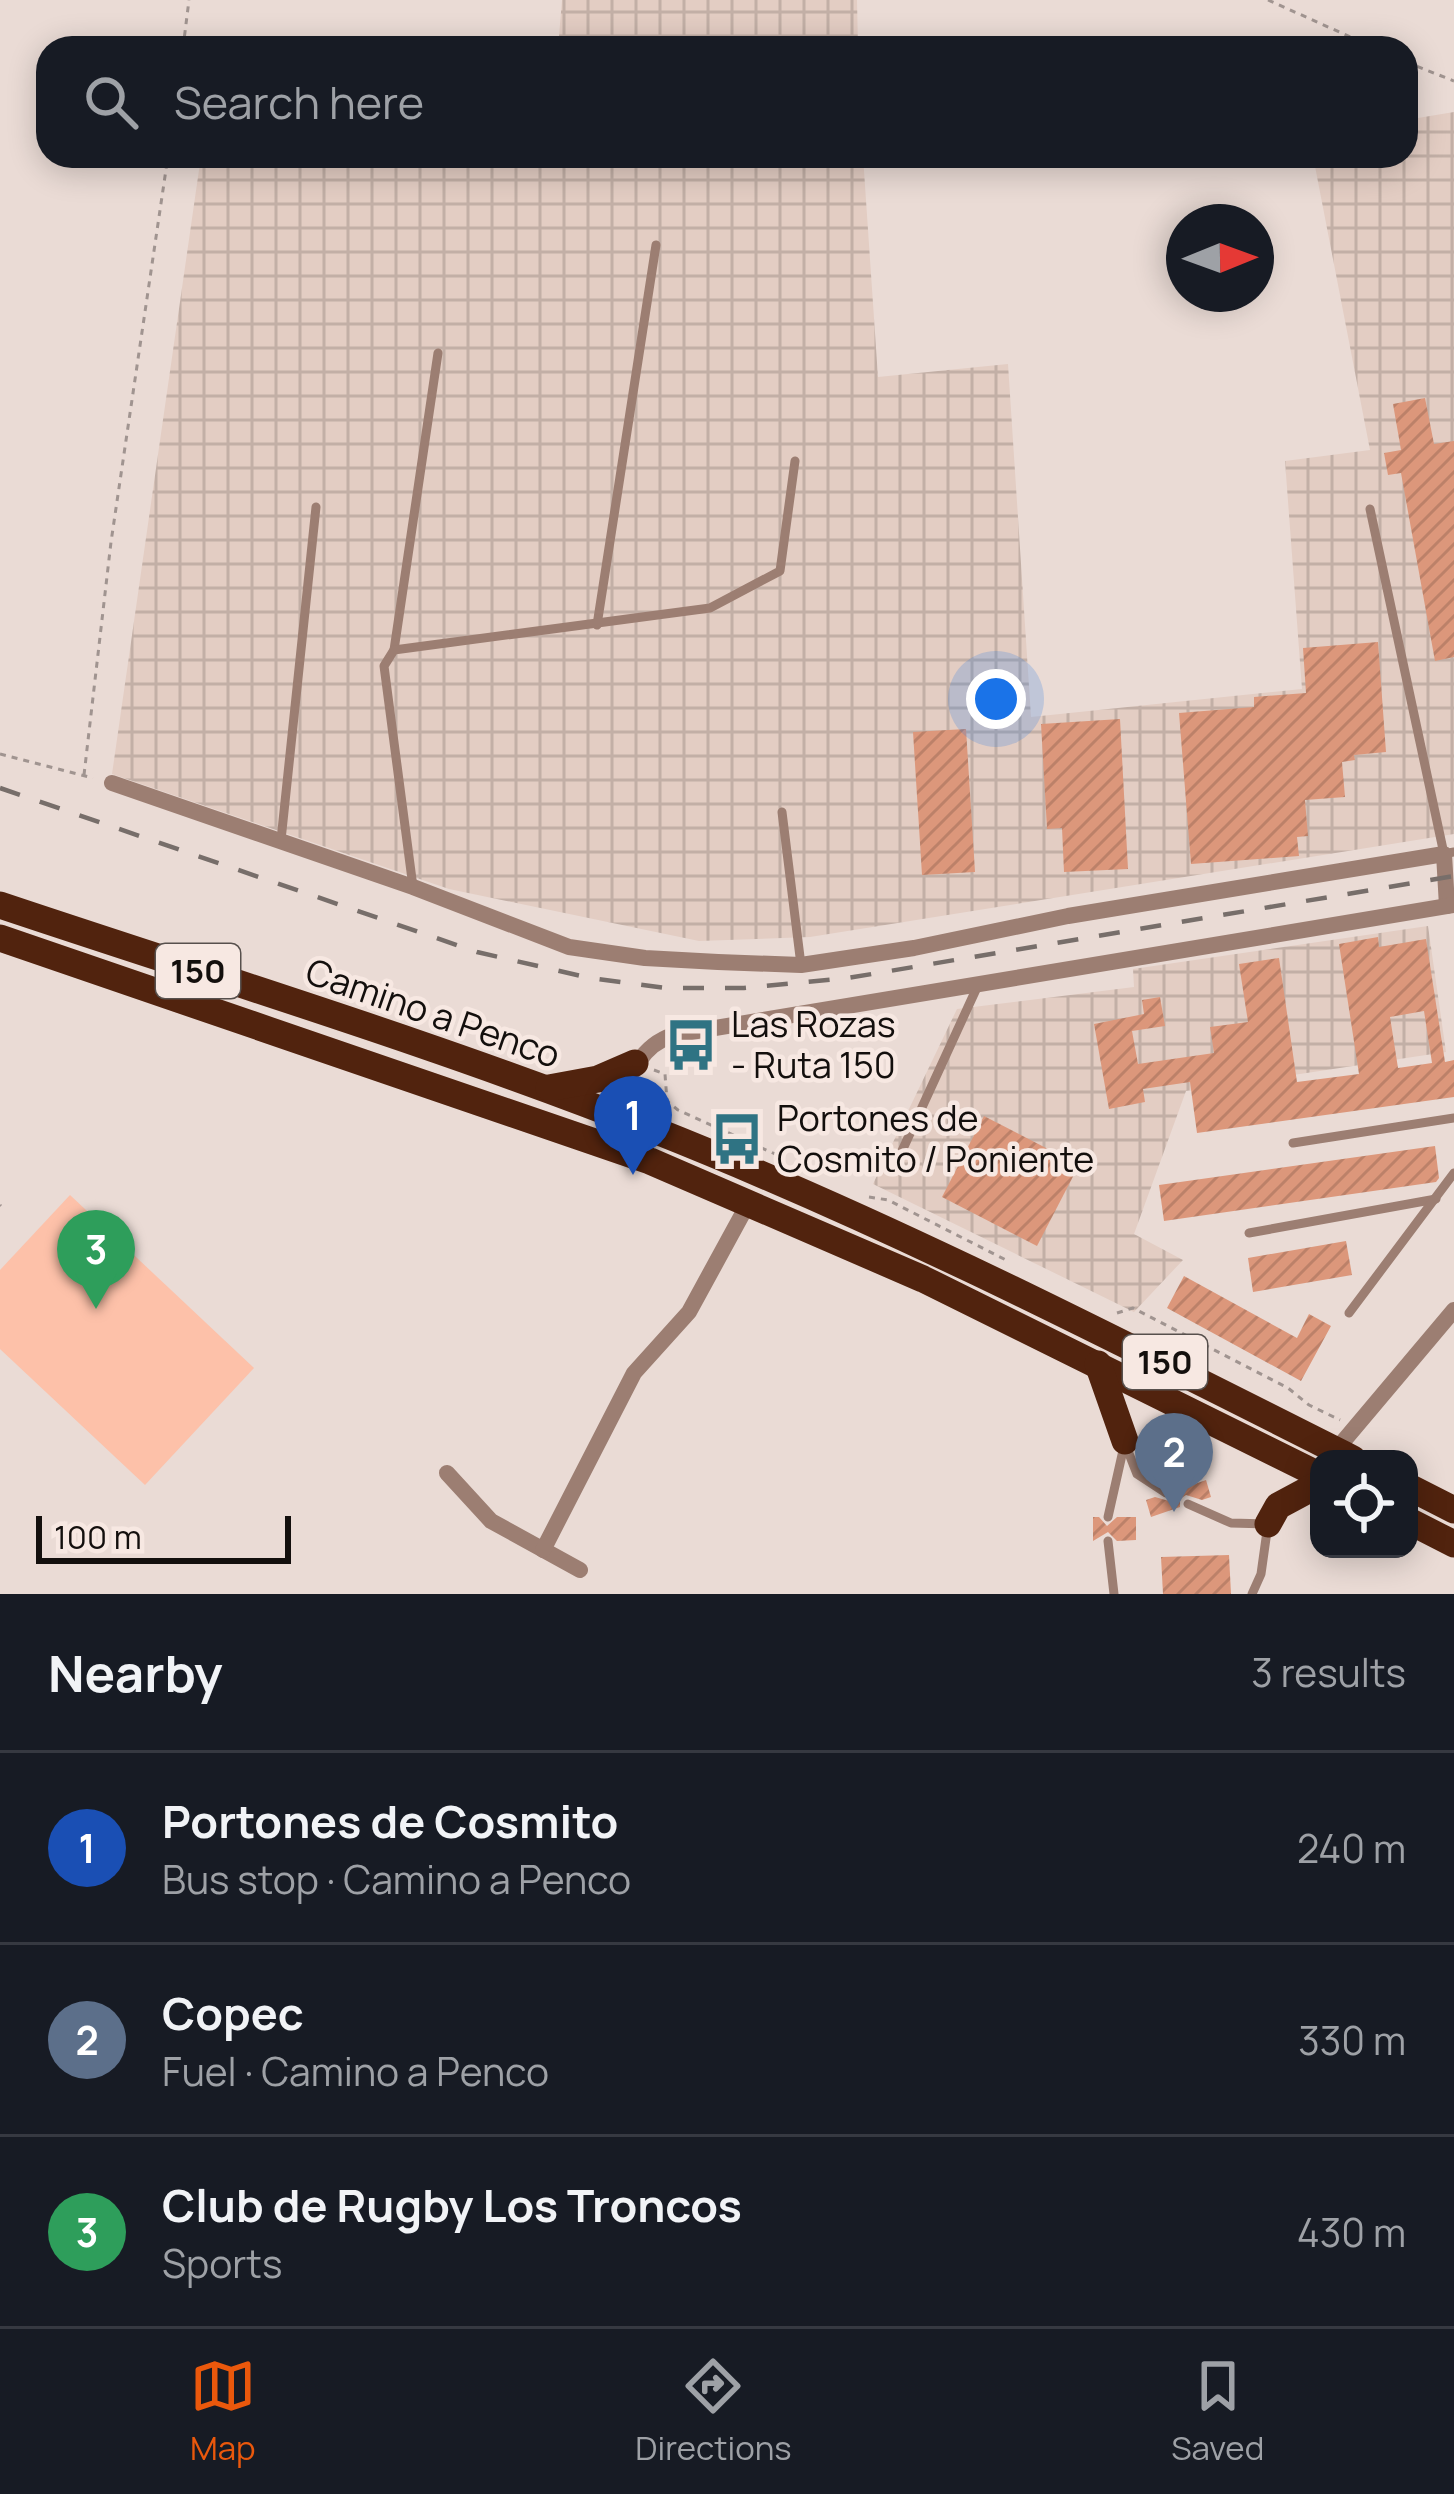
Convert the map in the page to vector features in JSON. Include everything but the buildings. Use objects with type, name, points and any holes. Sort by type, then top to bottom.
[{"type":"highway","name":"Camino a Penco","points":[[0,905],[544,1089],[822,1199],[992,1277],[1334,1450]]},
{"type":"highway","name":"Camino a Penco","points":[[0,938],[605,1144],[749,1202],[922,1279],[1310,1470]]},
{"type":"highway","points":[[544,1089],[598,1079],[635,1063]]},
{"type":"highway","points":[[1098,1364],[1125,1441]]},
{"type":"highway","points":[[1268,1524],[1278,1506],[1310,1489]]},
{"type":"highway","points":[[1418,1492],[1454,1510]]},
{"type":"highway","points":[[1418,1526],[1454,1544]]},
{"type":"street","points":[[112,783],[413,887],[569,947],[645,958],[801,965],[1449,853],[1450,905],[686,1033],[656,1043],[635,1063],[605,1144]]},
{"type":"street","points":[[543,1550],[626,1385],[688,1312],[749,1202]]},
{"type":"street","points":[[1346,1450],[1354,1427],[1454,1310]]},
{"type":"street","points":[[447,1473],[491,1521],[580,1570]]},
{"type":"lane","points":[[597,626],[656,245]]},
{"type":"lane","points":[[413,887],[384,666],[394,650],[438,353]]},
{"type":"lane","points":[[394,650],[710,608],[780,571],[795,461]]},
{"type":"lane","points":[[280,840],[316,507]]},
{"type":"lane","points":[[1370,509],[1449,853]]},
{"type":"lane","points":[[782,812],[801,965]]},
{"type":"lane","points":[[896,1165],[979,983]]},
{"type":"lane","points":[[1293,1143],[1454,1118]]},
{"type":"lane","points":[[1348,1313],[1454,1173]]},
{"type":"lane","points":[[1249,1233],[1436,1199]]},
{"type":"lane","points":[[1125,1441],[1137,1474],[1166,1493]]},
{"type":"lane","points":[[1108,1517],[1125,1441]]},
{"type":"lane","points":[[1188,1504],[1231,1523],[1268,1524],[1261,1574],[1252,1594]]},
{"type":"lane","points":[[1108,1541],[1114,1594]]},
{"type":"path","points":[[184,36],[189,0]]},
{"type":"path","points":[[1268,0],[1348,36]]},
{"type":"path","points":[[1418,67],[1454,81]]},
{"type":"path","points":[[84,776],[111,542],[166,168]]},
{"type":"path","points":[[0,754],[112,783]]},
{"type":"path","points":[[635,1063],[665,1074],[667,1101],[678,1110],[789,1161]]},
{"type":"path","points":[[867,1196],[888,1200],[1017,1266]]},
{"type":"path","points":[[1110,1313],[1133,1308],[1354,1427]]},
{"type":"shaded area","points":[[562,0],[857,0],[858,36],[559,36]]},
{"type":"shaded area","points":[[1454,112],[1454,834],[810,937],[699,941],[449,889],[112,774],[199,168],[864,168],[878,377],[1008,364],[1031,717],[1302,689],[1285,461],[1370,450],[1315,168],[1418,168],[1418,118]]},
{"type":"shaded area","points":[[1428,926],[1446,1052],[1186,1091],[1134,1234],[1183,1260],[1134,1312],[873,1184],[957,1009],[1134,987],[1133,969]]},
{"type":"shaded area","points":[[70,1195],[254,1368],[145,1485],[0,1349],[0,1270]]},
{"type":"railway","points":[[0,788],[477,952],[590,978],[666,988],[744,988],[848,978],[1454,876]]},
{"type":"place","name":"Las Rozas - Ruta 150","points":[[691,1045]]},
{"type":"place","name":"Portones de Cosmito / Poniente","points":[[737,1139]]},
{"type":"place","name":"Portones de Cosmito","points":[[633,1175]]},
{"type":"place","name":"Club de Rugby Los Troncos","points":[[96,1309]]},
{"type":"place","name":"Copec","points":[[1174,1512]]}]
